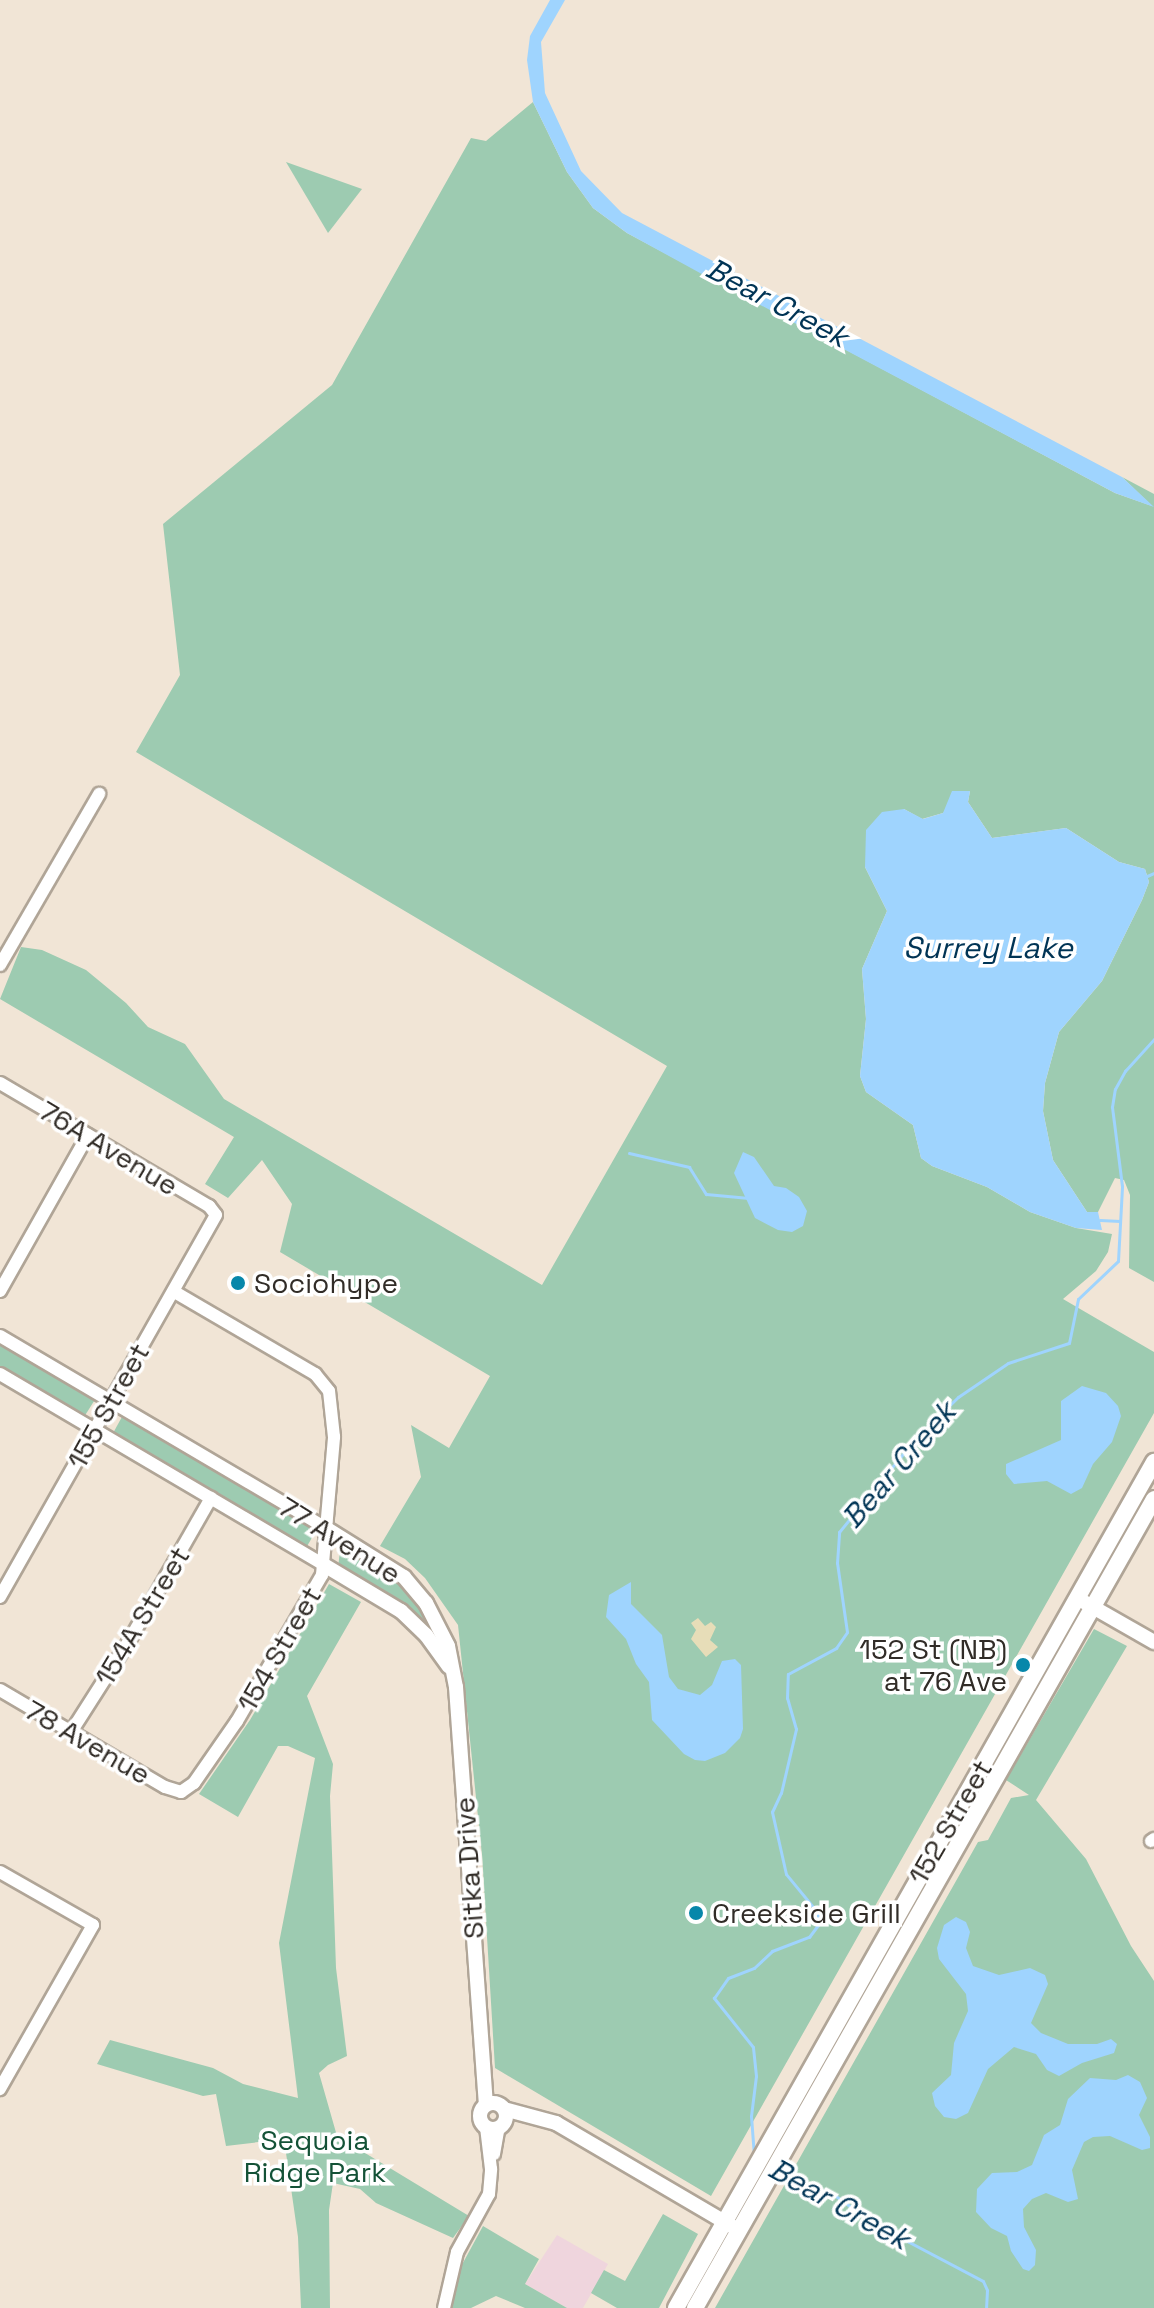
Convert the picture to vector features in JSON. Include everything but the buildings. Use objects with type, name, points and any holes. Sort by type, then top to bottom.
[{"type":"main road","name":"152 Street","points":[[695,2308],[763,2191],[1084,1602],[1154,1462]]},
{"type":"main road","name":"152 Street","points":[[676,2308],[1084,1602],[1154,1499]]},
{"type":"street","points":[[0,965],[99,794]]},
{"type":"street","name":"76A Avenue","points":[[0,1083],[209,1206],[216,1215]]},
{"type":"street","points":[[0,1291],[88,1135]]},
{"type":"street","name":"155 Street","points":[[0,1597],[216,1215]]},
{"type":"street","name":"154 Street","points":[[173,1291],[315,1374],[327,1388],[334,1437],[322,1575],[237,1721],[194,1783],[177,1792]]},
{"type":"street","name":"77 Avenue","points":[[0,1336],[389,1565],[416,1590],[441,1629],[453,1674]]},
{"type":"street","name":"77 Avenue","points":[[0,1374],[401,1611],[426,1635],[453,1674]]},
{"type":"street","name":"154A Street","points":[[71,1732],[129,1641],[211,1498]]},
{"type":"street","points":[[1084,1602],[1154,1642]]},
{"type":"street","name":"Sitka Drive","points":[[453,1674],[485,2062],[496,2116]]},
{"type":"street","name":"78 Avenue","points":[[0,1690],[177,1792]]},
{"type":"street","points":[[0,1872],[93,1925],[0,2089]]},
{"type":"street","points":[[444,2308],[457,2252],[489,2194],[496,2116],[545,2119],[740,2231]]},
{"type":"shaded area","points":[[557,2235],[608,2264],[583,2308],[567,2308],[525,2284]]},
{"type":"green space","points":[[533,102],[567,172],[593,208],[627,233],[1115,493],[1152,506],[1122,477],[1154,494],[1154,1282],[1129,1268],[1130,1195],[1124,1180],[1115,1178],[1098,1212],[1087,1212],[1053,1160],[1043,1111],[1045,1083],[1059,1032],[1102,981],[1149,882],[1145,869],[1119,862],[1066,828],[992,838],[968,802],[970,791],[943,813],[922,819],[904,809],[865,867],[887,911],[862,969],[866,1019],[860,1076],[866,1092],[913,1125],[921,1158],[932,1166],[987,1187],[1030,1212],[1076,1228],[1112,1234],[1108,1252],[1096,1271],[1063,1299],[1154,1352],[1154,1413],[711,2196],[495,2068],[482,1855],[458,1625],[425,1578],[405,1559],[380,1546],[421,1477],[411,1425],[449,1448],[490,1376],[280,1252],[292,1204],[262,1160],[228,1198],[205,1184],[234,1137],[0,999],[21,947],[42,950],[86,970],[126,1003],[148,1027],[185,1044],[224,1099],[542,1285],[667,1066],[136,752],[180,675],[163,524],[332,385],[471,138],[486,141]]},
{"type":"green space","points":[[286,162],[362,189],[328,233]]},
{"type":"green space","points":[[0,1342],[96,1398],[84,1417],[0,1368]]},
{"type":"green space","points":[[123,1415],[317,1529],[306,1548],[112,1435]]},
{"type":"green space","points":[[341,1542],[387,1569],[414,1593],[445,1648],[338,1568]]},
{"type":"green space","name":"Sequoia Ridge Park","points":[[329,1584],[361,1602],[307,1696],[333,1764],[330,1796],[336,1968],[347,2056],[319,2073],[337,2136],[469,2216],[453,2238],[376,2203],[360,2189],[333,2183],[329,2210],[330,2308],[301,2308],[298,2237],[284,2139],[226,2146],[216,2094],[203,2096],[97,2064],[110,2040],[213,2068],[243,2084],[298,2098],[279,1943],[315,1758],[288,1746],[278,1746],[238,1817],[199,1794],[250,1720]]},
{"type":"green space","points":[[1094,1629],[1127,1646],[1036,1800],[1086,1859],[1131,1946],[1154,1981],[1154,2308],[715,2308],[978,1842],[988,1840],[1011,1798],[1029,1795],[1006,1780]]},
{"type":"green space","points":[[663,2214],[698,2234],[659,2308],[617,2308],[591,2293],[604,2270],[625,2281]]},
{"type":"green space","points":[[483,2226],[539,2259],[525,2284],[567,2308],[525,2308],[496,2296],[471,2308],[452,2308],[458,2272]]},
{"type":"sand","points":[[698,1618],[705,1626],[711,1622],[716,1627],[710,1640],[718,1647],[706,1657],[691,1639],[696,1630],[691,1623]]},
{"type":"water","points":[[550,0],[565,0],[541,42],[545,93],[581,171],[622,213],[1122,477],[1154,507],[1115,493],[700,273],[627,233],[593,208],[567,172],[533,102],[527,60],[530,36]]},
{"type":"water","name":"Surrey Lake","points":[[952,791],[970,791],[968,802],[992,838],[1066,828],[1119,862],[1145,869],[1149,882],[1142,900],[1102,981],[1059,1032],[1045,1083],[1043,1111],[1053,1160],[1087,1212],[1098,1212],[1102,1230],[1076,1228],[1030,1212],[987,1187],[932,1166],[921,1158],[913,1125],[866,1092],[860,1076],[866,1019],[862,969],[887,911],[865,867],[866,830],[882,812],[904,809],[923,819],[943,813]]},
{"type":"water","points":[[743,1152],[754,1157],[774,1186],[786,1188],[799,1197],[807,1211],[803,1226],[792,1232],[778,1230],[755,1218],[734,1173]]},
{"type":"water","points":[[1082,1386],[1106,1393],[1118,1406],[1121,1416],[1112,1442],[1093,1464],[1082,1488],[1071,1494],[1047,1481],[1014,1484],[1006,1474],[1006,1464],[1061,1440],[1061,1401]]},
{"type":"water","points":[[631,1582],[631,1604],[662,1635],[669,1677],[678,1689],[700,1695],[712,1685],[722,1661],[735,1659],[741,1665],[743,1729],[740,1738],[725,1753],[705,1761],[695,1760],[684,1754],[652,1720],[649,1682],[636,1664],[626,1639],[606,1617],[609,1595]]},
{"type":"water","points":[[956,1917],[966,1922],[970,1932],[966,1948],[973,1966],[999,1975],[1030,1968],[1045,1975],[1048,1984],[1031,2023],[1041,2033],[1068,2044],[1097,2044],[1111,2039],[1117,2044],[1114,2053],[1082,2063],[1059,2076],[1047,2070],[1036,2054],[1014,2047],[988,2069],[968,2113],[956,2119],[944,2117],[935,2106],[932,2093],[951,2075],[954,2043],[968,2011],[966,1994],[939,1959],[937,1948],[944,1925]]},
{"type":"water","points":[[1128,2075],[1140,2082],[1147,2098],[1139,2115],[1150,2137],[1150,2148],[1142,2150],[1110,2136],[1093,2137],[1084,2142],[1072,2170],[1078,2199],[1068,2202],[1046,2193],[1032,2199],[1023,2209],[1024,2227],[1036,2250],[1035,2265],[1029,2271],[1023,2269],[1011,2251],[1007,2236],[991,2228],[976,2212],[977,2189],[992,2173],[1017,2172],[1032,2165],[1044,2135],[1060,2125],[1068,2099],[1090,2078],[1116,2080]]},
{"type":"waterway","points":[[1147,876],[1154,873]]},
{"type":"waterway","name":"Bear Creek","points":[[754,2156],[751,2116],[756,2076],[753,2047],[714,1998],[728,1978],[754,1968],[772,1951],[809,1937],[818,1925],[818,1913],[786,1874],[772,1812],[781,1793],[796,1729],[787,1698],[788,1674],[836,1648],[847,1632],[837,1563],[839,1532],[916,1438],[958,1397],[1008,1363],[1069,1343],[1078,1299],[1118,1261],[1122,1186],[1112,1107],[1115,1089],[1125,1071],[1154,1039]]},
{"type":"waterway","points":[[629,1153],[689,1167],[706,1194],[749,1198]]},
{"type":"waterway","points":[[1100,1220],[1120,1221]]},
{"type":"waterway","name":"Bear Creek","points":[[778,2176],[833,2194],[873,2223],[983,2281],[987,2290],[986,2308]]},
{"type":"place","name":"Sociohype","points":[[238,1283]]},
{"type":"place","name":"152 St (NB) at 76 Ave","points":[[1023,1665]]},
{"type":"place","name":"Creekside Grill","points":[[696,1913]]}]
